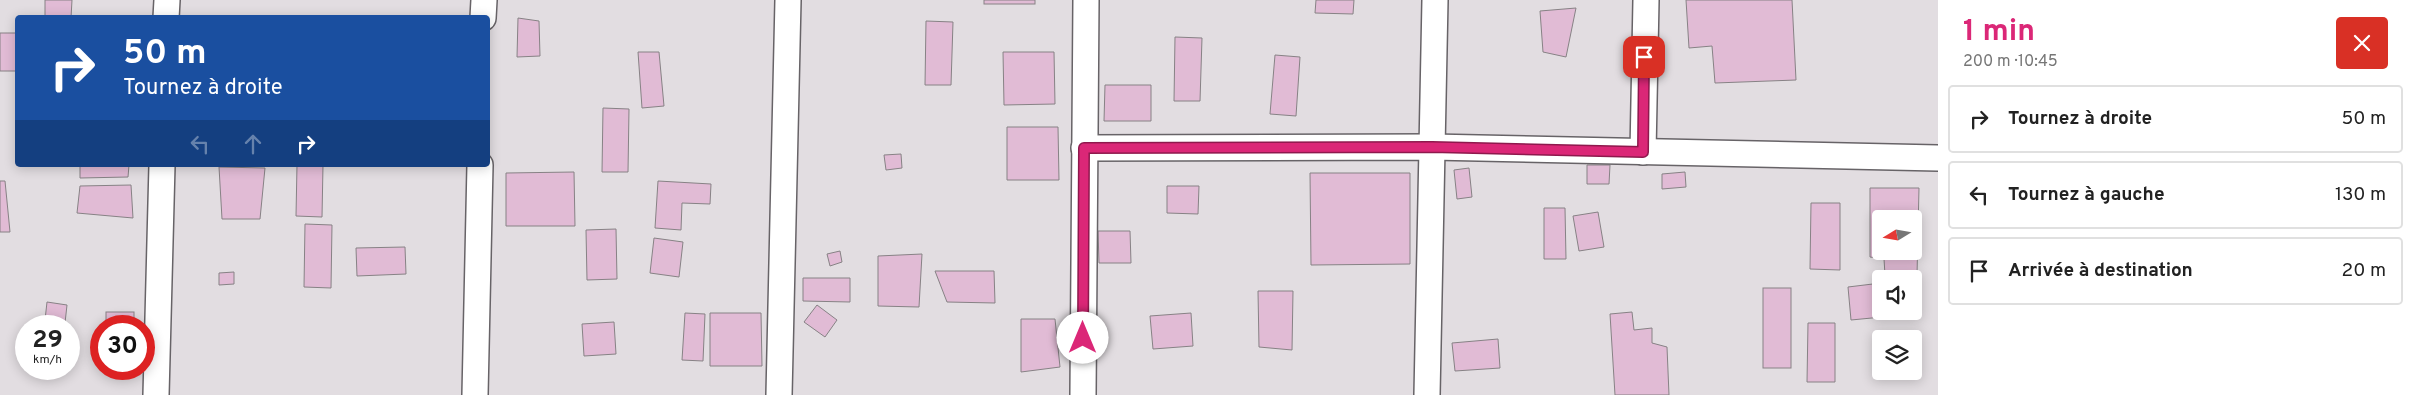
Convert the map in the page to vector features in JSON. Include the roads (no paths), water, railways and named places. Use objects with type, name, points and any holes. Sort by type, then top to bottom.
[{"type":"street","points":[[166,0],[166,15]]},
{"type":"street","points":[[483,15],[484,0]]},
{"type":"street","points":[[779,395],[788,0]]},
{"type":"street","points":[[1083,395],[1086,0]]},
{"type":"street","points":[[1427,395],[1435,0]]},
{"type":"street","points":[[1643,152],[1646,0]]},
{"type":"street","points":[[1084,148],[1432,147],[1938,158]]},
{"type":"street","points":[[156,395],[162,167]]},
{"type":"street","points":[[475,395],[480,167]]}]
